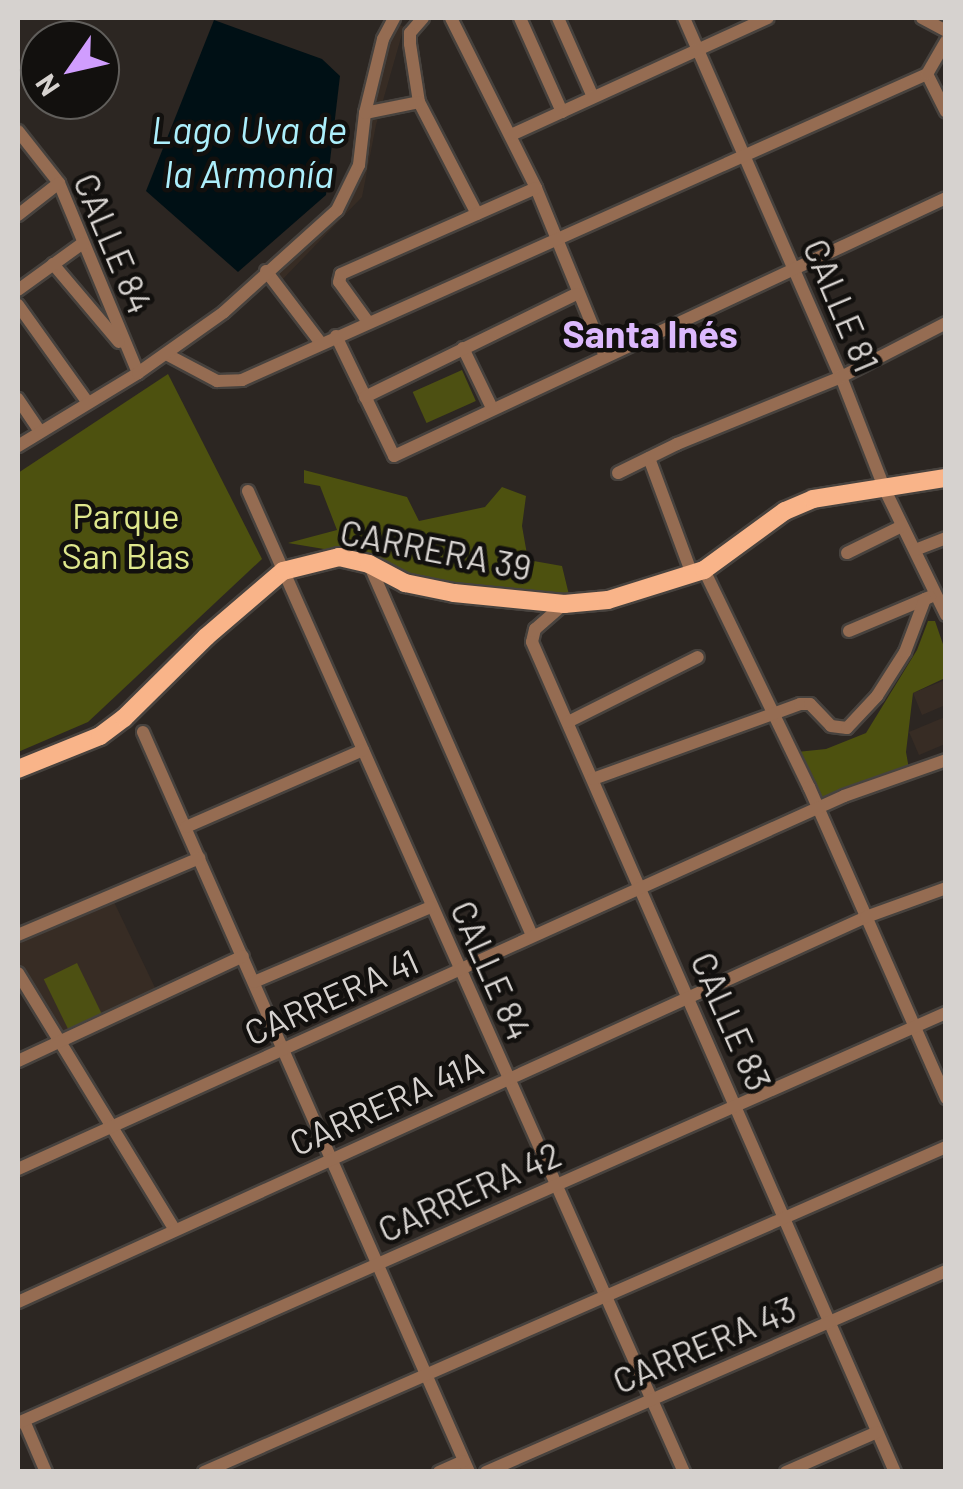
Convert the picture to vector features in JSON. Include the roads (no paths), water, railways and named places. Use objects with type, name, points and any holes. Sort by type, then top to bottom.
[{"type":"main road","name":"CARRERA 39","points":[[18,768],[100,736],[283,571],[339,557],[370,564],[405,582],[454,593],[564,604],[608,600],[698,572],[800,504],[946,478]]},
{"type":"street","points":[[18,446],[86,400],[138,373],[224,312],[337,210],[359,165],[365,113],[383,39],[394,18]]},
{"type":"street","points":[[423,18],[410,33],[410,64],[419,102],[477,214]]},
{"type":"street","points":[[451,18],[536,188],[576,294],[605,356]]},
{"type":"street","points":[[520,18],[562,112]]},
{"type":"street","points":[[558,18],[594,97]]},
{"type":"street","name":"CALLE 81","points":[[684,18],[841,377],[885,490],[915,550],[931,597],[946,615]]},
{"type":"street","points":[[511,135],[768,18]]},
{"type":"street","points":[[922,18],[946,31]]},
{"type":"street","points":[[166,354],[218,381],[242,380],[927,74],[946,41]]},
{"type":"street","points":[[927,74],[946,112]]},
{"type":"street","points":[[365,113],[419,102]]},
{"type":"street","name":"CALLE 84","points":[[21,140],[59,184],[138,373]]},
{"type":"street","points":[[18,215],[59,184]]},
{"type":"street","points":[[368,322],[338,278],[384,252],[536,188]]},
{"type":"street","points":[[336,336],[394,456],[946,198]]},
{"type":"street","points":[[18,290],[83,243]]},
{"type":"street","points":[[53,264],[128,351]]},
{"type":"street","points":[[266,271],[320,342]]},
{"type":"street","points":[[366,397],[576,294]]},
{"type":"street","points":[[18,305],[86,400]]},
{"type":"street","points":[[618,474],[841,377],[946,322]]},
{"type":"street","points":[[463,348],[492,408]]},
{"type":"street","points":[[18,399],[39,430]]},
{"type":"street","points":[[649,458],[698,572],[772,710],[818,808],[946,1098]]},
{"type":"street","name":"CALLE 84","points":[[248,491],[684,1472]]},
{"type":"street","points":[[847,553],[902,526]]},
{"type":"street","points":[[915,550],[946,538]]},
{"type":"street","points":[[370,564],[532,936]]},
{"type":"street","points":[[850,630],[931,597]]},
{"type":"street","points":[[593,779],[772,710],[810,704],[831,726],[848,728],[877,696],[905,652],[931,597]]},
{"type":"street","name":"CALLE 83","points":[[564,604],[536,629],[532,642],[895,1472]]},
{"type":"street","points":[[568,722],[698,657]]},
{"type":"street","points":[[144,732],[467,1466],[440,1472]]},
{"type":"street","points":[[186,827],[363,750]]},
{"type":"street","name":"CARRERA 41","points":[[18,1169],[818,808],[946,760]]},
{"type":"street","points":[[18,935],[199,858]]},
{"type":"street","name":"CARRERA 41A","points":[[18,1302],[866,917],[946,888]]},
{"type":"street","points":[[254,982],[431,907]]},
{"type":"street","points":[[18,1061],[243,956]]},
{"type":"street","points":[[18,974],[175,1230]]},
{"type":"street","name":"CARRERA 42","points":[[20,1422],[946,1012]]},
{"type":"street","points":[[204,1472],[946,1148]]},
{"type":"street","name":"CARRERA 43","points":[[486,1472],[946,1271]]},
{"type":"street","points":[[20,1422],[46,1472]]},
{"type":"street","points":[[786,1472],[877,1432]]},
{"type":"water","name":"Lago Uva de la Armonía","points":[[214,20],[322,59],[340,76],[326,195],[238,272],[146,191]]},
{"type":"district","name":"Santa Inés","points":[[650,334]]},
{"type":"park label","name":"Parque San Blas","points":[[126,535]]}]
